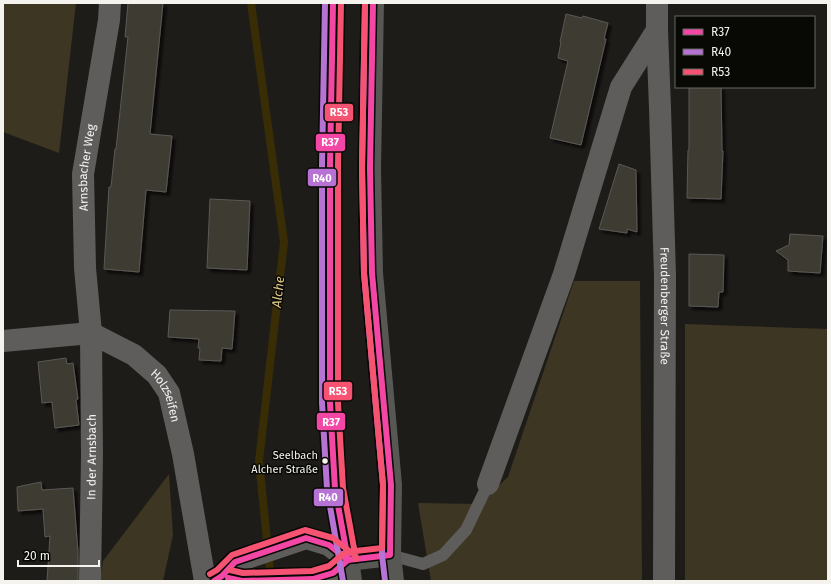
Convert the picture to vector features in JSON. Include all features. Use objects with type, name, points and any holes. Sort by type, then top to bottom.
[{"type":"main road","points":[[333,3],[330,181],[330,403],[335,489],[351,581]]},
{"type":"main road","points":[[373,3],[370,168],[372,273],[391,485],[390,555],[393,581]]},
{"type":"main road","points":[[348,560],[390,555]]},
{"type":"street","name":"Arnsbacher Weg","points":[[91,333],[86,268],[83,174],[109,20],[110,3]]},
{"type":"street","name":"Freudenberger Straße","points":[[658,3],[657,30],[665,276],[664,581]]},
{"type":"street","name":"Freudenberger Straße","points":[[488,484],[564,274],[622,87],[657,30]]},
{"type":"street","points":[[3,341],[91,333]]},
{"type":"street","name":"Holzseifen","points":[[91,333],[134,355],[157,375],[169,393],[183,454],[224,576]]},
{"type":"street","name":"In der Arnsbach","points":[[90,581],[92,456],[91,333]]},
{"type":"street","points":[[306,538],[329,545],[348,560],[333,573],[313,579],[224,576],[306,538]]},
{"type":"lane","points":[[390,555],[423,564],[443,555],[466,530],[488,484]]},
{"type":"shaded area","points":[[3,3],[76,3],[59,153],[3,132]]},
{"type":"shaded area","points":[[574,281],[640,281],[642,581],[431,581],[418,503],[479,504],[508,477]]},
{"type":"shaded area","points":[[685,324],[828,329],[828,581],[685,581]]},
{"type":"shaded area","points":[[169,474],[173,535],[163,581],[100,581],[103,561]]},
{"type":"building","points":[[128,3],[163,3],[150,134],[172,136],[166,192],[146,190],[139,272],[104,269],[109,187],[111,187],[116,149],[128,37],[125,37]]},
{"type":"building","points":[[566,14],[582,18],[583,16],[608,23],[604,39],[606,39],[581,145],[550,138],[568,61],[558,58]]},
{"type":"building","points":[[689,88],[721,88],[723,151],[721,199],[687,198]]},
{"type":"building","points":[[619,164],[636,170],[637,232],[627,229],[627,233],[599,229]]},
{"type":"building","points":[[210,199],[250,201],[247,270],[207,268]]},
{"type":"building","points":[[790,234],[823,236],[820,273],[788,271],[788,260],[776,251],[789,245]]},
{"type":"building","points":[[689,254],[724,255],[723,292],[719,292],[718,307],[689,306]]},
{"type":"building","points":[[170,310],[235,311],[232,349],[222,348],[221,361],[199,360],[199,339],[168,337]]},
{"type":"building","points":[[66,358],[67,364],[73,363],[78,399],[76,400],[79,425],[55,428],[52,402],[42,403],[38,362]]},
{"type":"building","points":[[41,482],[42,490],[73,488],[78,552],[78,581],[47,581],[50,536],[45,537],[43,509],[18,511],[17,487]]},
{"type":"waterway","name":"Alche","points":[[251,3],[284,242],[259,461],[271,580]]},
{"type":"transit line","name":"R40","points":[[325,3],[322,165],[322,403],[327,489],[343,581]]},
{"type":"transit line","name":"R37","points":[[333,3],[330,165],[330,403],[335,489],[348,560]]},
{"type":"transit line","name":"R53","points":[[341,3],[338,165],[338,403],[343,488],[356,559]]},
{"type":"transit line","name":"R40","points":[[365,3],[362,168],[364,273],[383,485],[382,555],[385,581]]},
{"type":"transit line","name":"R53","points":[[347,552],[382,548],[383,485],[364,273],[362,168],[365,3]]},
{"type":"transit line","name":"R37","points":[[348,560],[390,555],[391,485],[372,273],[370,168],[373,3]]},
{"type":"transit line","name":"R53","points":[[210,574],[217,570],[232,555],[305,530],[333,538],[353,554]]},
{"type":"transit line","name":"R37","points":[[214,581],[222,576],[235,562],[306,538],[329,545],[348,560]]},
{"type":"transit line","name":"R53","points":[[230,570],[243,573],[312,571],[329,566],[343,554]]},
{"type":"transit line","name":"R37","points":[[228,578],[242,581],[313,579],[333,573],[348,560]]},
{"type":"place","name":"Seelbach Alcher Straße","points":[[325,461]]}]
